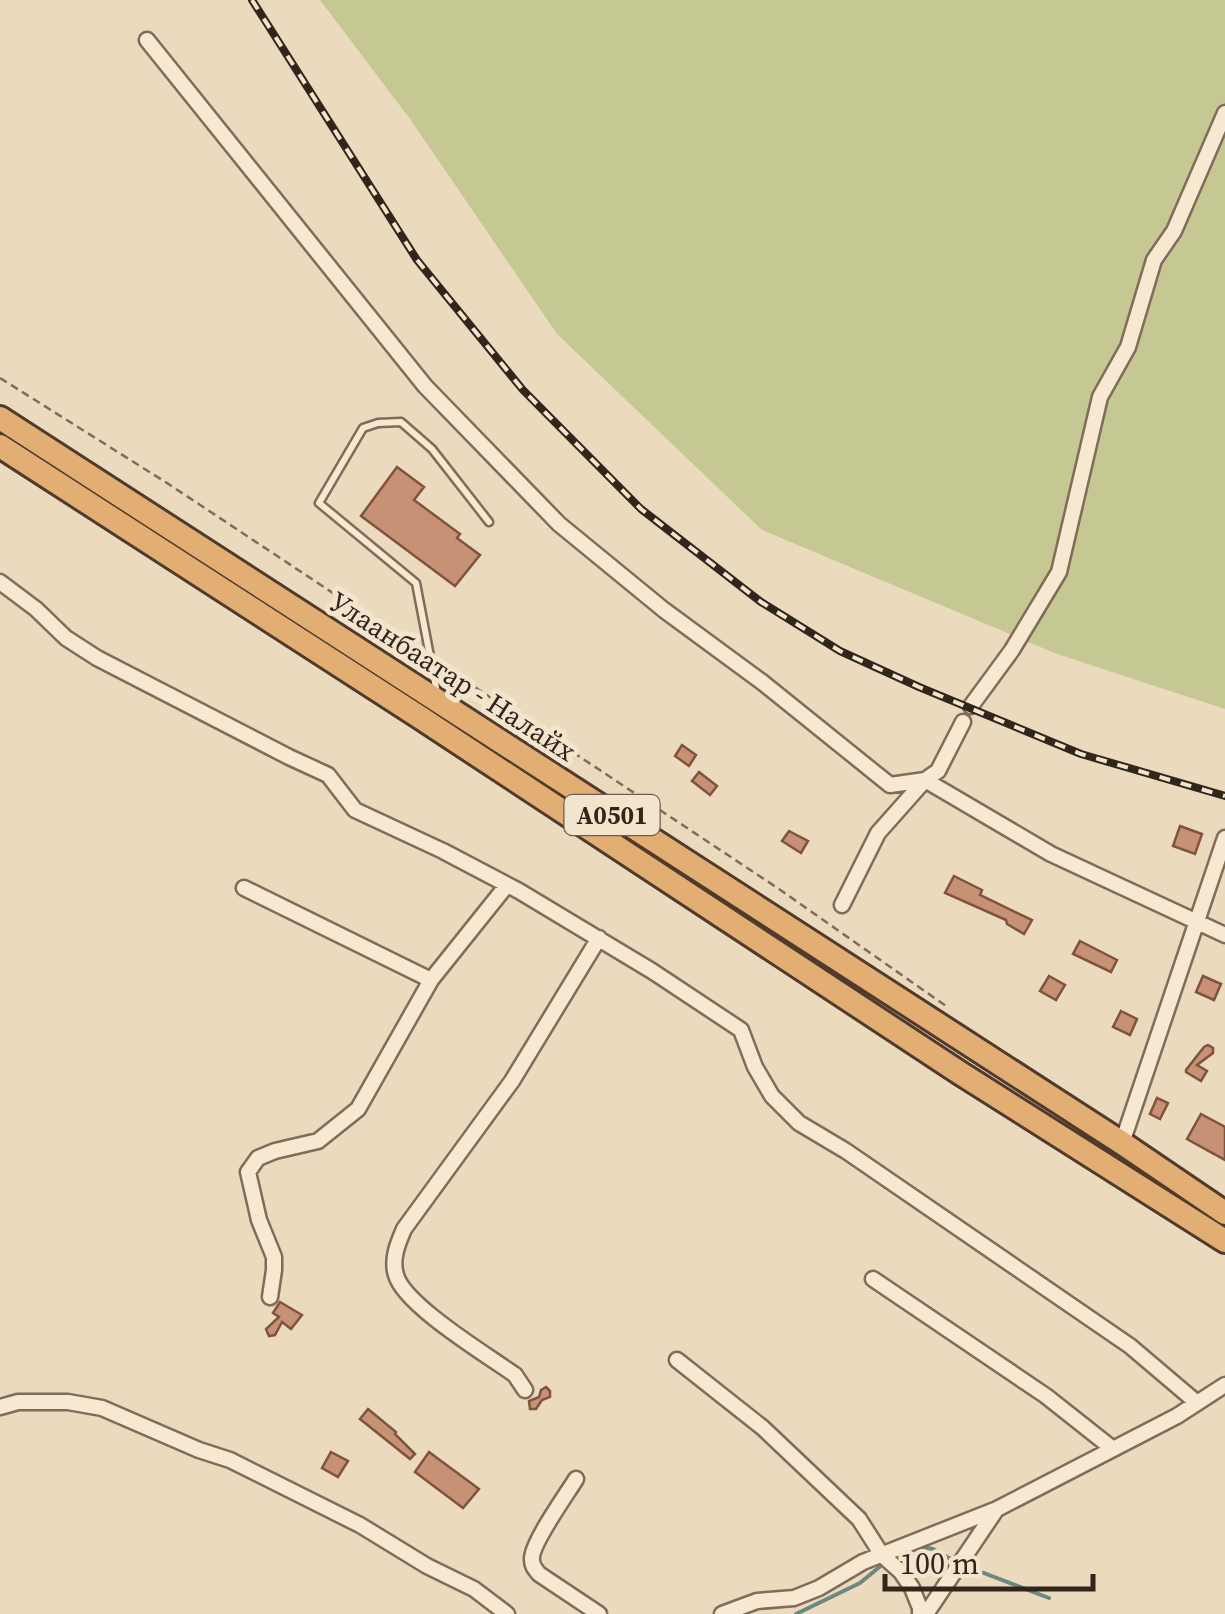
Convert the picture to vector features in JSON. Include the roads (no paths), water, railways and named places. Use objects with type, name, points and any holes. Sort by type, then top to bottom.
[{"type":"highway","name":"Улаанбаатар - Налайх","points":[[0,418],[1225,1213]]},
{"type":"highway","name":"Улаанбаатар - Налайх","points":[[0,446],[960,1073],[1225,1241]]},
{"type":"street","points":[[147,40],[425,386],[559,524],[890,785],[925,780],[1051,854],[1225,935]]},
{"type":"street","points":[[971,706],[1012,650],[1058,572],[1100,398],[1128,347],[1154,260],[1174,231],[1225,113]]},
{"type":"street","points":[[0,582],[66,638],[97,658],[328,775],[356,810],[507,885],[599,938],[740,1030],[772,1096],[798,1122],[1130,1346],[1196,1402]]},
{"type":"street","points":[[842,905],[878,833],[938,770],[963,722]]},
{"type":"street","points":[[1122,1144],[1225,838]]},
{"type":"street","points":[[270,1297],[274,1257],[248,1172],[258,1158],[318,1141],[358,1109],[431,980],[507,885]]},
{"type":"street","points":[[244,888],[431,980]]},
{"type":"street","points":[[526,1390],[515,1375],[410,1299],[395,1274],[397,1245],[404,1229],[512,1081],[599,938]]},
{"type":"street","points":[[873,1279],[1046,1396],[1113,1449]]},
{"type":"street","points":[[678,1360],[763,1428],[859,1519],[882,1555],[912,1588],[923,1614],[997,1509]]},
{"type":"street","points":[[722,1614],[758,1601],[794,1598],[863,1562],[997,1509],[1177,1416],[1225,1385]]},
{"type":"street","points":[[0,1407],[18,1402],[68,1402],[102,1408],[244,1467],[360,1524],[427,1566],[474,1589],[506,1614]]},
{"type":"street","points":[[576,1479],[536,1544],[532,1565],[599,1614]]},
{"type":"lane","points":[[440,704],[416,584],[318,503],[363,428],[401,422],[432,449],[489,522]]},
{"type":"waterway","points":[[917,1546],[933,1549],[954,1561]]},
{"type":"waterway","points":[[796,1614],[860,1583],[883,1564]]},
{"type":"waterway","points":[[963,1565],[1049,1598]]},
{"type":"railway","points":[[252,0],[417,260],[523,390],[641,509],[761,602],[840,651],[1081,754],[1225,796]]}]
